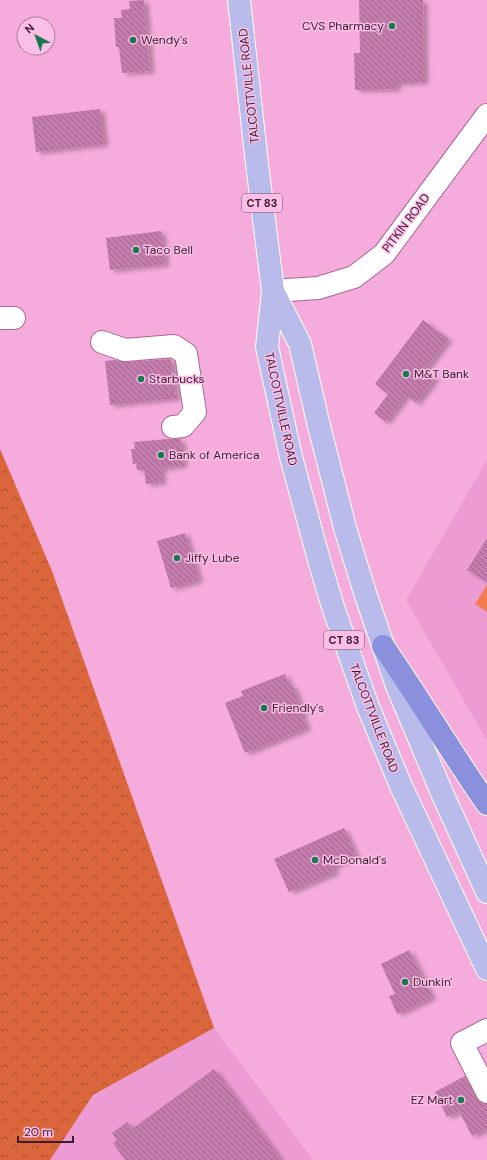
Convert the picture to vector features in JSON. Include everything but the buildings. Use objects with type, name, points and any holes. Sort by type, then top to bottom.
[{"type":"highway","points":[[383,646],[442,738],[487,804]]},
{"type":"main road","name":"TALCOTTVILLE ROAD","points":[[239,0],[273,291],[267,347],[279,408],[291,457],[333,607],[368,707],[401,786],[487,969]]},
{"type":"main road","name":"TALCOTTVILLE ROAD","points":[[273,291],[300,344],[345,528],[383,646],[409,717],[487,892]]},
{"type":"main road","points":[[401,786],[421,787],[442,793]]},
{"type":"street","name":"PITKIN ROAD","points":[[273,291],[318,288],[354,277],[384,254],[487,115]]},
{"type":"street","points":[[102,342],[125,350],[174,346],[186,354],[195,412],[183,426],[173,427]]},
{"type":"street","points":[[487,1030],[462,1043],[487,1092]]},
{"type":"shaded area","points":[[487,460],[487,741],[406,600]]},
{"type":"shaded area","points":[[487,585],[487,612],[475,604]]},
{"type":"shaded area","points":[[214,1028],[313,1160],[50,1160],[93,1095]]},
{"type":"green space","points":[[0,449],[52,571],[214,1028],[93,1095],[50,1160],[0,1160]]},
{"type":"place","name":"CVS Pharmacy","points":[[392,26]]},
{"type":"place","name":"Wendy's","points":[[133,40]]},
{"type":"place","name":"Taco Bell","points":[[136,250]]},
{"type":"place","name":"M&T Bank","points":[[406,374]]},
{"type":"place","name":"Starbucks","points":[[141,379]]},
{"type":"place","name":"Bank of America","points":[[161,455]]},
{"type":"place","name":"Jiffy Lube","points":[[177,558]]},
{"type":"place","name":"Friendly's","points":[[264,708]]},
{"type":"place","name":"McDonald's","points":[[315,860]]},
{"type":"place","name":"Dunkin'","points":[[405,982]]},
{"type":"place","name":"EZ Mart","points":[[461,1100]]}]
